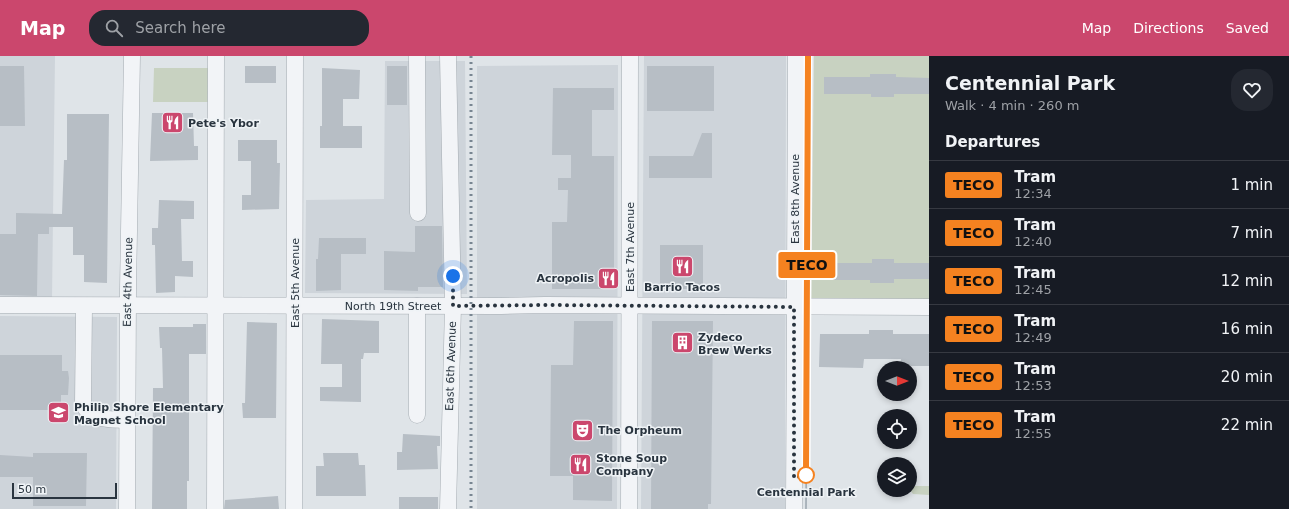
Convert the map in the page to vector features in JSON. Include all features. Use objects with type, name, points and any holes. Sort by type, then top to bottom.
[{"type":"street","name":"East 4th Avenue","points":[[127,509],[128,306],[132,56]]},
{"type":"street","points":[[215,509],[214,306],[216,56]]},
{"type":"street","name":"East 5th Avenue","points":[[294,509],[296,56]]},
{"type":"street","points":[[417,56],[418,213]]},
{"type":"street","name":"East 6th Avenue","points":[[448,56],[453,306],[448,509]]},
{"type":"street","name":"East 7th Avenue","points":[[629,509],[630,56]]},
{"type":"street","name":"East 8th Avenue","points":[[794,509],[796,56]]},
{"type":"street","name":"North 19th Street","points":[[0,306],[545,305],[630,307],[929,307]]},
{"type":"street","points":[[84,306],[83,404],[87,412],[93,416],[128,420]]},
{"type":"street","points":[[417,306],[417,415]]},
{"type":"shaded area","points":[[0,56],[55,56],[52,300],[0,300]]},
{"type":"shaded area","points":[[644,56],[786,56],[785,509],[641,509]]},
{"type":"shaded area","points":[[385,61],[465,61],[467,294],[305,293],[306,200],[384,199]]},
{"type":"shaded area","points":[[618,65],[617,509],[477,509],[477,66]]},
{"type":"shaded area","name":"Philip Shore Elementary Magnet School","points":[[0,316],[117,317],[116,509],[0,509]]},
{"type":"green space","points":[[814,56],[929,56],[929,305],[811,303]]},
{"type":"green space","points":[[154,68],[209,68],[209,102],[153,102]]},
{"type":"green space","points":[[917,486],[929,486],[929,495],[917,494]]},
{"type":"building","points":[[0,66],[24,66],[25,126],[0,126]]},
{"type":"building","points":[[245,66],[276,66],[276,83],[245,83]]},
{"type":"building","points":[[387,66],[407,66],[407,105],[387,105]]},
{"type":"building","points":[[647,66],[714,66],[714,111],[647,111]]},
{"type":"building","points":[[322,68],[360,70],[359,99],[343,99],[343,126],[362,126],[362,148],[320,148],[320,126],[322,126]]},
{"type":"building","points":[[870,74],[896,74],[896,77],[929,78],[929,94],[894,94],[894,97],[871,97],[871,94],[824,94],[824,77],[870,77]]},
{"type":"building","points":[[553,88],[614,88],[614,110],[592,110],[592,156],[614,156],[614,289],[552,289],[552,222],[567,222],[568,190],[558,190],[558,178],[571,178],[571,155],[552,155]]},
{"type":"building","points":[[152,113],[193,113],[194,146],[198,146],[198,160],[150,161]]},
{"type":"building","points":[[67,114],[109,114],[107,283],[84,282],[84,255],[73,255],[73,227],[49,227],[49,234],[38,234],[37,296],[0,295],[0,234],[16,234],[16,213],[62,214],[64,160],[67,160]]},
{"type":"building","points":[[702,133],[712,133],[712,178],[649,178],[649,156],[693,156]]},
{"type":"building","points":[[238,140],[277,140],[277,163],[280,163],[279,209],[242,210],[242,195],[251,195],[251,161],[238,161]]},
{"type":"building","points":[[159,200],[194,201],[194,219],[181,219],[182,261],[193,261],[193,277],[175,276],[175,292],[156,293],[155,245],[152,245],[152,228],[158,228]]},
{"type":"building","points":[[415,226],[442,226],[443,287],[418,287],[418,291],[384,290],[384,251],[415,252]]},
{"type":"building","points":[[319,238],[366,238],[366,254],[341,254],[341,290],[316,291],[316,259],[318,259]]},
{"type":"building","name":"Barrio Tacos","points":[[660,245],[703,245],[703,289],[660,289]]},
{"type":"building","points":[[872,259],[894,259],[894,263],[929,263],[929,279],[894,279],[894,283],[870,283],[870,280],[825,280],[825,263],[872,263]]},
{"type":"building","points":[[322,319],[379,321],[379,353],[364,353],[363,359],[361,359],[361,402],[320,401],[320,387],[342,387],[342,364],[321,364]]},
{"type":"building","points":[[574,321],[613,321],[612,501],[573,500],[573,476],[550,476],[551,365],[573,365]]},
{"type":"building","points":[[652,321],[713,321],[711,504],[708,504],[708,509],[651,509]]},
{"type":"building","points":[[247,322],[277,323],[276,418],[243,418],[242,403],[245,403]]},
{"type":"building","points":[[193,324],[206,324],[206,354],[189,354],[189,481],[187,481],[187,509],[152,509],[153,388],[163,388],[162,348],[160,348],[159,327],[193,327]]},
{"type":"building","points":[[869,330],[893,330],[893,334],[929,334],[929,366],[917,366],[917,361],[901,361],[901,359],[864,359],[863,368],[819,367],[820,334],[869,334]]},
{"type":"building","points":[[0,355],[62,355],[62,371],[68,371],[69,378],[68,395],[61,395],[61,410],[0,410]]},
{"type":"building","points":[[403,434],[440,436],[440,446],[437,446],[438,469],[397,470],[397,452],[402,452]]},
{"type":"building","points":[[33,453],[87,453],[86,506],[33,506],[33,477],[0,477],[0,455],[33,457]]},
{"type":"building","points":[[323,453],[358,453],[359,465],[365,465],[366,496],[316,496],[316,466],[324,466]]},
{"type":"building","points":[[278,496],[279,509],[224,509],[225,500]]},
{"type":"building","points":[[399,497],[438,497],[438,509],[399,509]]},
{"type":"tram line","points":[[806,509],[808,56]]},
{"type":"tram line","name":"TECO","points":[[806,475],[808,56]]},
{"type":"railway","points":[[471,56],[471,509]]},
{"type":"place","name":"Pete's Ybor","points":[[173,123]]},
{"type":"place","name":"Barrio Tacos","points":[[682,267]]},
{"type":"place","name":"Acropolis","points":[[609,278]]},
{"type":"place","name":"Zydeco Brew Werks","points":[[682,343]]},
{"type":"place","name":"Philip Shore Elementary Magnet School","points":[[58,413]]},
{"type":"place","name":"The Orpheum","points":[[582,430]]},
{"type":"place","name":"Stone Soup Company","points":[[581,464]]},
{"type":"place","name":"Centennial Park","points":[[806,475]]},
{"type":"route","points":[[453,276],[453,306],[545,305],[630,307],[794,307],[794,478],[806,475]]}]
